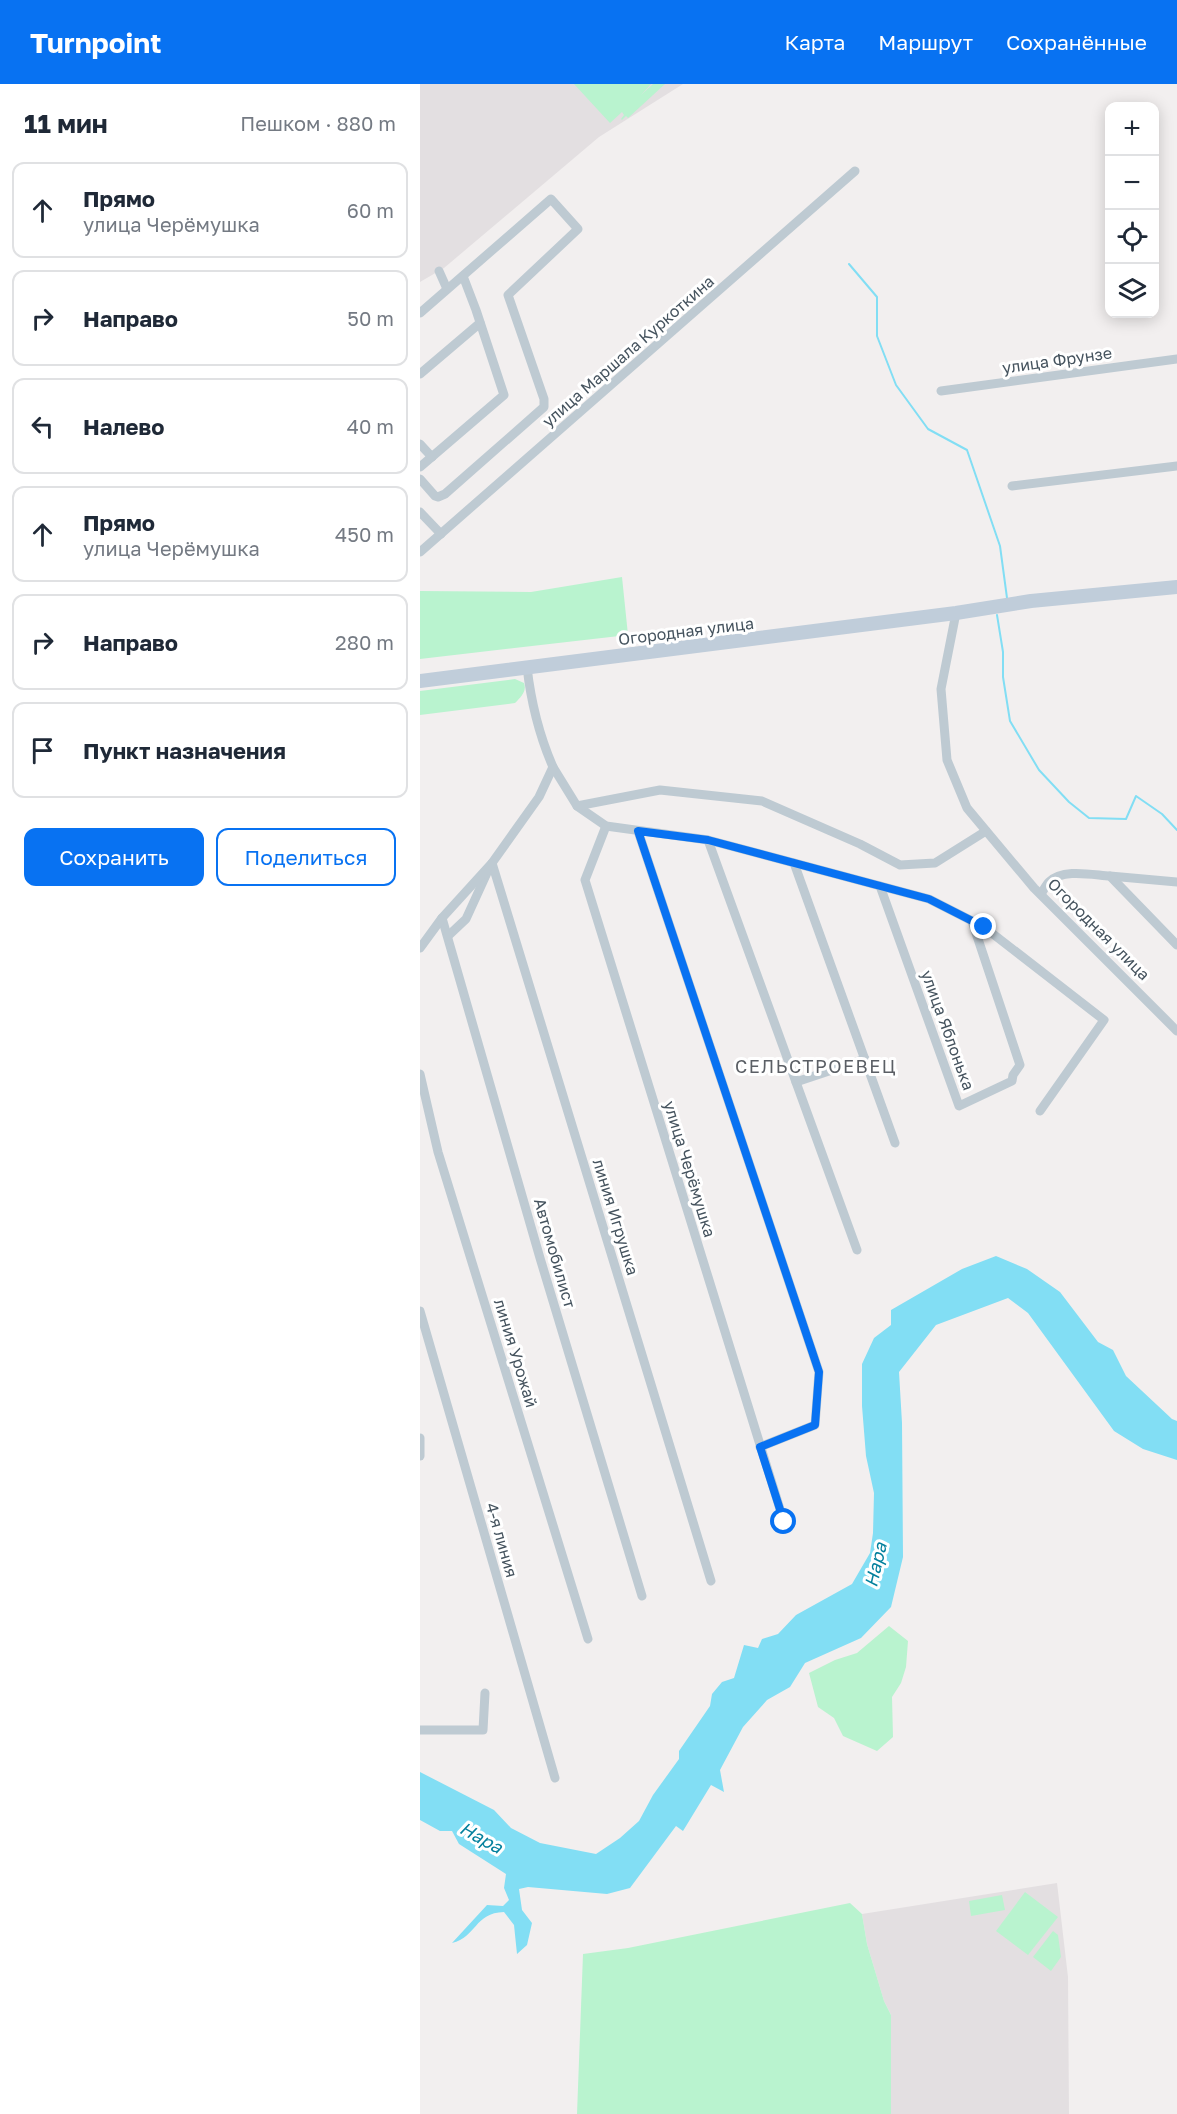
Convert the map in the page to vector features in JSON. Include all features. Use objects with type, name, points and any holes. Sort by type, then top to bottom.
[{"type":"main road","name":"Огородная улица","points":[[420,681],[956,613],[1031,601],[1177,587]]},
{"type":"street","name":"улица Маршала Куркоткина","points":[[420,552],[855,171]]},
{"type":"street","points":[[420,313],[551,199],[578,229],[508,295],[544,399],[544,407],[445,494],[435,496],[420,479]]},
{"type":"street","points":[[439,271],[447,290]]},
{"type":"street","points":[[420,467],[504,395],[463,276]]},
{"type":"street","points":[[420,374],[480,323]]},
{"type":"street","name":"улица Фрунзе","points":[[941,391],[1177,359]]},
{"type":"street","points":[[420,444],[432,457]]},
{"type":"street","points":[[1012,486],[1177,466]]},
{"type":"street","points":[[420,512],[441,534]]},
{"type":"street","name":"Огородная улица","points":[[956,613],[941,689],[947,760],[967,808],[1041,894],[1177,1031]]},
{"type":"street","points":[[527,667],[531,699],[542,743],[553,767],[577,806],[606,826],[708,840],[929,899],[984,927],[1104,1020],[1040,1111]]},
{"type":"street","points":[[420,948],[442,918],[492,863],[539,796],[553,767]]},
{"type":"street","points":[[577,806],[660,790],[762,801],[861,844],[900,866],[935,863],[986,831]]},
{"type":"street","name":"улица Черёмушка","points":[[606,826],[585,880],[784,1522]]},
{"type":"street","points":[[638,831],[819,1372],[815,1425],[760,1447]]},
{"type":"street","points":[[708,840],[857,1251]]},
{"type":"street","points":[[448,936],[466,919],[492,863]]},
{"type":"street","name":"линия Игрушка","points":[[492,863],[711,1581]]},
{"type":"street","points":[[794,863],[895,1143]]},
{"type":"street","points":[[1041,894],[1049,881],[1064,875],[1110,876],[1177,882]]},
{"type":"street","points":[[1110,876],[1177,945]]},
{"type":"street","name":"улица Яблонька","points":[[880,886],[959,1106],[1012,1081],[1020,1065],[972,921]]},
{"type":"street","name":"Автомобилист","points":[[442,918],[642,1596]]},
{"type":"street","points":[[796,1082],[865,1059]]},
{"type":"street","name":"линия Урожай","points":[[420,1074],[438,1152],[588,1639]]},
{"type":"street","name":"4-я линия","points":[[420,1311],[555,1778]]},
{"type":"street","points":[[420,1438],[420,1456]]},
{"type":"street","points":[[420,1730],[483,1730],[485,1693]]},
{"type":"shaded area","points":[[420,84],[683,84],[599,137],[444,268],[420,282]]},
{"type":"shaded area","points":[[1057,1883],[1068,1977],[1069,2114],[891,2114],[891,2015],[884,2001],[867,1944],[862,1914]]},
{"type":"green space","points":[[574,84],[651,84],[641,95],[653,84],[665,84],[628,118],[626,116],[621,119],[624,115],[622,112],[610,123]]},
{"type":"green space","points":[[622,577],[628,635],[420,659],[420,591],[531,592]]},
{"type":"green space","points":[[515,679],[524,683],[525,689],[515,703],[420,715],[420,691]]},
{"type":"green space","points":[[889,1626],[908,1641],[906,1667],[901,1683],[892,1697],[893,1737],[877,1751],[843,1736],[834,1718],[818,1707],[809,1673],[835,1660],[857,1653]]},
{"type":"green space","points":[[1025,1892],[1058,1917],[1028,1955],[996,1931]]},
{"type":"green space","points":[[1002,1895],[1005,1910],[971,1916],[969,1901]]},
{"type":"green space","points":[[850,1903],[862,1914],[867,1944],[884,2001],[891,2015],[891,2114],[577,2114],[583,1954],[628,1948]]},
{"type":"green space","points":[[1053,1931],[1058,1935],[1061,1957],[1051,1971],[1033,1957]]},
{"type":"water","name":"Нара","points":[[996,1256],[1027,1269],[1060,1292],[1098,1342],[1113,1350],[1126,1376],[1172,1419],[1177,1421],[1177,1460],[1143,1449],[1114,1431],[1028,1313],[1008,1298],[936,1325],[899,1372],[902,1423],[903,1557],[891,1607],[861,1638],[805,1663],[790,1687],[767,1700],[743,1727],[720,1770],[724,1792],[711,1785],[683,1831],[676,1826],[630,1888],[607,1894],[528,1887],[519,1889],[522,1910],[532,1923],[527,1945],[517,1954],[514,1925],[504,1912],[487,1916],[466,1936],[452,1943],[487,1905],[503,1906],[509,1900],[504,1888],[506,1874],[459,1844],[452,1831],[440,1831],[420,1820],[420,1772],[494,1810],[511,1828],[540,1843],[596,1854],[620,1838],[639,1821],[653,1795],[679,1759],[679,1751],[710,1706],[712,1694],[722,1682],[734,1678],[744,1645],[758,1648],[762,1639],[778,1634],[796,1615],[852,1584],[870,1553],[874,1493],[866,1456],[862,1406],[862,1364],[874,1338],[891,1325],[891,1310],[962,1269]]},
{"type":"waterway","points":[[849,264],[877,297],[877,336],[896,385],[928,429],[967,450],[1000,546],[1007,598]]},
{"type":"waterway","points":[[997,615],[1010,721],[1039,770],[1069,802],[1089,818],[1126,819],[1136,796],[1162,814],[1177,830]]},
{"type":"district","name":"СЕЛЬСТРОЕВЕЦ","points":[[816,1067]]},
{"type":"route","points":[[784,1522],[760,1447],[815,1425],[819,1372],[638,831],[708,840],[929,899],[984,927]]}]
